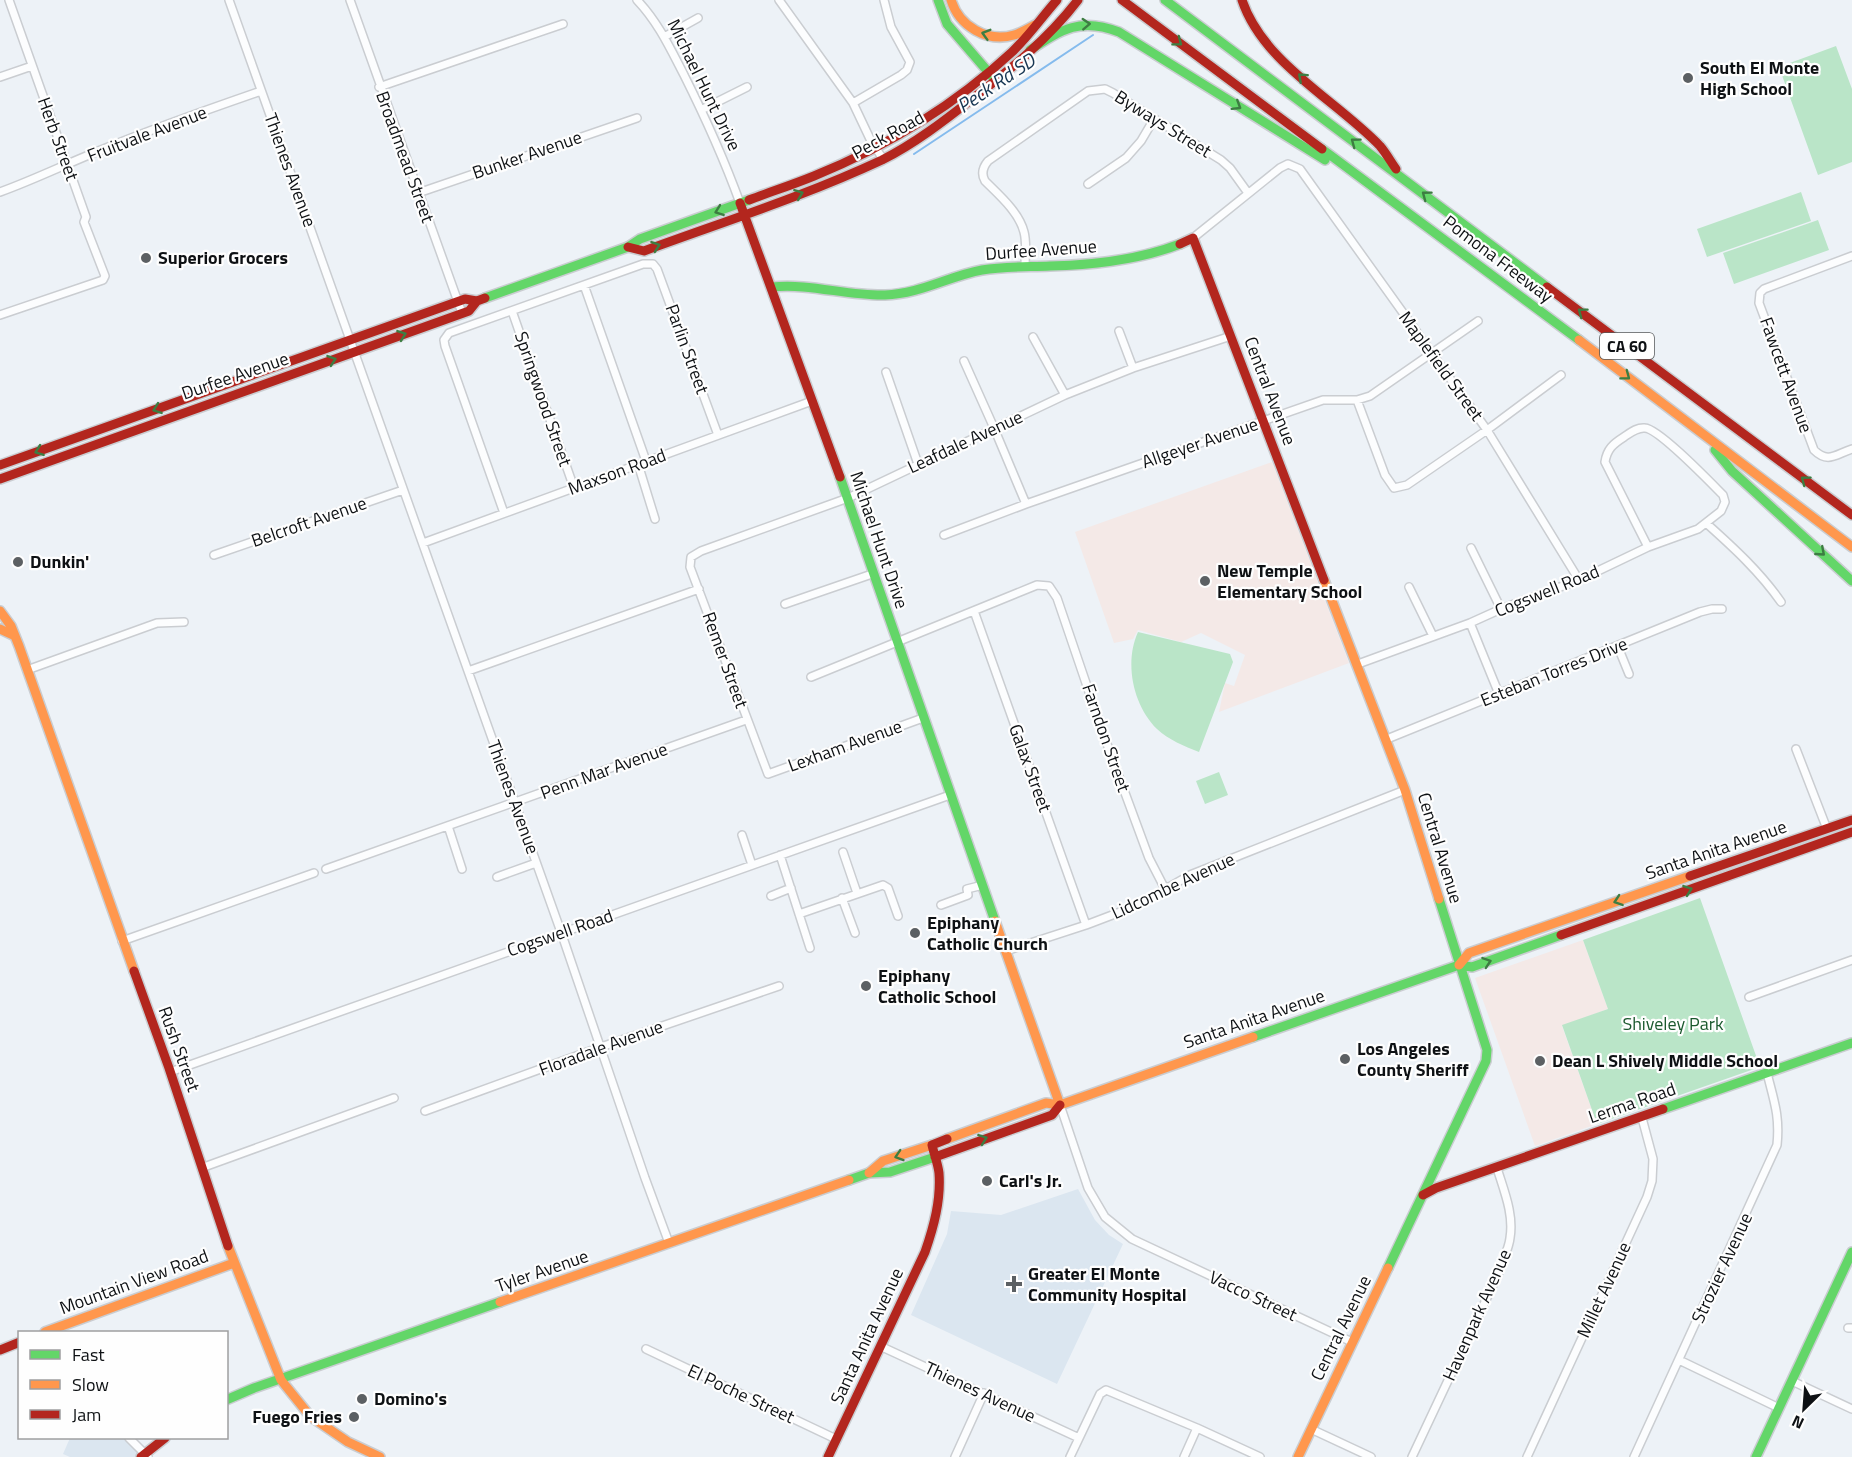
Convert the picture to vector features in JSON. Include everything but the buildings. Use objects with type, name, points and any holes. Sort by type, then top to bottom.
[{"type":"main road","points":[[938,0],[947,24],[996,81]]},
{"type":"main road","points":[[951,0],[959,17],[968,26],[992,37],[1012,36],[1035,25]]},
{"type":"main road","name":"Peck Road","points":[[740,203],[814,176],[875,148],[926,118],[988,73],[1014,50],[1057,0]]},
{"type":"main road","name":"Peck Road","points":[[744,214],[830,183],[883,159],[935,128],[996,81],[1068,13],[1078,0]]},
{"type":"main road","name":"Pomona Freeway","points":[[1122,0],[1482,267],[1852,547]]},
{"type":"main road","name":"Pomona Freeway","points":[[1165,0],[1852,515]]},
{"type":"main road","points":[[1242,0],[1257,34],[1270,49],[1381,147],[1402,177]]},
{"type":"main road","points":[[1030,50],[1069,26],[1081,23],[1107,26],[1394,202]]},
{"type":"main road","name":"Durfee Avenue","points":[[0,479],[462,314],[477,301],[628,247],[640,239],[740,203]]},
{"type":"main road","name":"Michael Hunt Drive","points":[[740,203],[848,498],[1060,1105]]},
{"type":"main road","name":"Durfee Avenue","points":[[628,247],[644,250],[744,214]]},
{"type":"main road","name":"Durfee Avenue","points":[[772,287],[801,285],[845,294],[902,294],[922,290],[972,272],[1025,266],[1106,262],[1163,251],[1193,238]]},
{"type":"main road","name":"Central Avenue","points":[[1193,238],[1405,790],[1486,1044],[1486,1057],[1298,1457]]},
{"type":"main road","name":"Durfee Avenue","points":[[0,465],[457,301],[465,299],[477,301]]},
{"type":"main road","points":[[1706,437],[1732,471],[1852,581]]},
{"type":"main road","name":"Rush Street","points":[[0,611],[15,636],[204,1167],[234,1263],[281,1380],[310,1416],[348,1442],[380,1457]]},
{"type":"main road","points":[[0,629],[15,636]]},
{"type":"main road","name":"Santa Anita Avenue","points":[[1459,965],[1469,953],[1852,820]]},
{"type":"main road","name":"Santa Anita Avenue","points":[[828,1457],[925,1252],[933,1230],[938,1206],[939,1168],[932,1145],[1046,1103],[1060,1105],[1459,965],[1472,967],[1852,832]]},
{"type":"main road","points":[[1728,864],[1731,875]]},
{"type":"main road","name":"Lerma Road","points":[[1423,1195],[1436,1188],[1852,1043]]},
{"type":"main road","name":"Santa Anita Avenue","points":[[935,1157],[1052,1115],[1060,1105]]},
{"type":"main road","name":"Tyler Avenue","points":[[869,1173],[883,1161],[932,1145]]},
{"type":"main road","name":"Tyler Avenue","points":[[228,1399],[254,1388],[869,1173],[890,1172],[935,1157]]},
{"type":"main road","points":[[1756,1457],[1851,1255]]},
{"type":"main road","name":"Mountain View Road","points":[[48,1331],[234,1263]]},
{"type":"main road","points":[[0,1350],[18,1343]]},
{"type":"main road","points":[[145,1456],[163,1439]]},
{"type":"street","name":"Herb Street","points":[[0,315],[104,278],[84,222],[86,217],[9,0]]},
{"type":"street","name":"Thienes Avenue","points":[[229,0],[561,932],[669,1243]]},
{"type":"street","name":"Broadmead Street","points":[[350,0],[379,87],[462,314]]},
{"type":"street","name":"Michael Hunt Drive","points":[[637,0],[658,25],[718,145],[740,203]]},
{"type":"street","points":[[779,0],[853,103],[875,148],[883,159]]},
{"type":"street","points":[[853,103],[901,75],[907,70],[910,62],[891,27],[884,0]]},
{"type":"street","points":[[664,37],[698,18]]},
{"type":"street","points":[[379,87],[563,24]]},
{"type":"street","points":[[0,77],[32,66]]},
{"type":"street","points":[[701,110],[747,87]]},
{"type":"street","name":"Byways Street","points":[[1025,266],[1024,232],[1019,220],[985,181],[983,170],[988,161],[1088,91],[1105,89],[1221,160],[1230,168],[1248,193]]},
{"type":"street","name":"Fruitvale Avenue","points":[[0,192],[154,129],[261,91]]},
{"type":"street","name":"Bunker Avenue","points":[[418,193],[637,118]]},
{"type":"street","points":[[1088,184],[1126,158],[1141,141],[1154,119]]},
{"type":"street","name":"Durfee Avenue","points":[[1193,238],[1288,164]]},
{"type":"street","name":"Maplefield Street","points":[[1288,164],[1300,169],[1306,175],[1487,430],[1579,580]]},
{"type":"street","name":"Fawcett Avenue","points":[[1852,256],[1764,289],[1760,293],[1760,303],[1814,450],[1819,455],[1828,458],[1852,449]]},
{"type":"street","name":"Parlin Street","points":[[584,285],[643,264],[653,264],[657,269],[718,435]]},
{"type":"street","points":[[504,513],[444,340],[449,333],[584,285],[642,463],[655,519]]},
{"type":"street","name":"Springwood Street","points":[[512,311],[574,488]]},
{"type":"street","name":"Allgeyer Avenue","points":[[944,535],[1323,400],[1357,400],[1370,396],[1478,321]]},
{"type":"street","points":[[1119,332],[1133,368]]},
{"type":"street","name":"Leafdale Avenue","points":[[701,551],[848,498],[1065,395],[1133,368],[1232,336]]},
{"type":"street","points":[[1033,337],[1065,395]]},
{"type":"street","points":[[964,361],[1026,504]]},
{"type":"street","points":[[886,372],[918,464]]},
{"type":"street","points":[[1357,400],[1385,474],[1394,488],[1407,484],[1487,430],[1561,375]]},
{"type":"street","name":"Maxson Road","points":[[423,543],[812,401]]},
{"type":"street","name":"Cogswell Road","points":[[1358,664],[1579,580],[1648,547],[1706,524],[1721,511],[1725,502],[1723,495],[1666,441],[1647,428],[1637,429],[1616,442],[1609,449],[1605,462],[1648,547]]},
{"type":"street","name":"Belcroft Avenue","points":[[214,555],[403,490]]},
{"type":"street","points":[[1706,524],[1751,565],[1781,602]]},
{"type":"street","points":[[1471,548],[1501,609]]},
{"type":"street","name":"Remer Street","points":[[701,551],[691,557],[690,567],[768,774]]},
{"type":"street","points":[[785,604],[873,574]]},
{"type":"street","name":"Farndon Street","points":[[974,611],[1037,585],[1049,586],[1057,598],[1149,858],[1165,889]]},
{"type":"street","points":[[1409,587],[1433,636]]},
{"type":"street","points":[[468,671],[699,589]]},
{"type":"street","name":"Esteban Torres Drive","points":[[1386,739],[1701,612],[1722,609]]},
{"type":"street","points":[[811,677],[974,611]]},
{"type":"street","name":"Galax Street","points":[[974,611],[1086,925]]},
{"type":"street","points":[[27,670],[157,623],[184,622]]},
{"type":"street","points":[[1470,623],[1499,694]]},
{"type":"street","points":[[1618,646],[1629,674]]},
{"type":"street","name":"Lexham Avenue","points":[[768,774],[923,718]]},
{"type":"street","name":"Penn Mar Avenue","points":[[326,869],[746,720]]},
{"type":"street","points":[[1796,749],[1827,829]]},
{"type":"street","name":"Lidcombe Avenue","points":[[1006,951],[1136,906],[1190,875],[1405,790]]},
{"type":"street","name":"Cogswell Road","points":[[170,1072],[951,795]]},
{"type":"street","points":[[448,826],[462,869]]},
{"type":"street","points":[[742,835],[752,865]]},
{"type":"street","points":[[843,852],[857,893]]},
{"type":"street","points":[[780,855],[810,948]]},
{"type":"street","points":[[497,877],[536,863]]},
{"type":"street","points":[[122,941],[314,873]]},
{"type":"street","points":[[799,914],[883,885],[888,888],[898,916]]},
{"type":"street","points":[[941,905],[968,895],[967,889],[983,885]]},
{"type":"street","points":[[771,896],[791,888]]},
{"type":"street","points":[[842,898],[855,933]]},
{"type":"street","points":[[1749,997],[1852,960]]},
{"type":"street","name":"Floradale Avenue","points":[[425,1111],[778,986]]},
{"type":"street","name":"Strozier Avenue","points":[[1634,1457],[1777,1145],[1779,1126],[1777,1110],[1767,1073]]},
{"type":"street","points":[[204,1167],[394,1098]]},
{"type":"street","name":"Vacco Street","points":[[1060,1105],[1088,1188],[1105,1217],[1132,1239],[1352,1342]]},
{"type":"street","name":"Millet Avenue","points":[[1527,1457],[1647,1197],[1654,1169],[1642,1118]]},
{"type":"street","name":"Havenpark Avenue","points":[[1412,1457],[1500,1269],[1510,1240],[1512,1220],[1497,1168]]},
{"type":"street","name":"Thienes Avenue","points":[[880,1346],[1079,1438]]},
{"type":"street","name":"El Poche Street","points":[[646,1349],[836,1439]]},
{"type":"street","points":[[1679,1360],[1779,1408]]},
{"type":"street","points":[[1792,1381],[1852,1409]]},
{"type":"street","points":[[1070,1457],[1100,1394],[1106,1390],[1260,1457]]},
{"type":"street","points":[[955,1457],[984,1394]]},
{"type":"street","points":[[1184,1457],[1197,1428]]},
{"type":"street","points":[[1311,1429],[1371,1457]]},
{"type":"street","points":[[131,1439],[145,1456]]},
{"type":"shaded area","name":"New Temple Elementary School","points":[[1272,462],[1349,663],[1219,712],[1225,683],[1234,686],[1245,655],[1201,633],[1181,642],[1138,630],[1133,639],[1114,643],[1075,532]]},
{"type":"shaded area","name":"Dean L Shively Middle School","points":[[1583,940],[1608,1009],[1562,1026],[1597,1124],[1535,1146],[1475,978]]},
{"type":"shaded area","name":"Greater El Monte Community Hospital","points":[[1078,1189],[1095,1220],[1109,1235],[1123,1244],[1057,1384],[911,1315],[947,1234],[951,1211],[1001,1215]]},
{"type":"shaded area","points":[[70,1439],[128,1439],[142,1453],[138,1457],[70,1457],[63,1454]]},
{"type":"green space","points":[[1836,46],[1852,89],[1852,162],[1818,175],[1779,67]]},
{"type":"green space","points":[[1801,192],[1811,221],[1707,257],[1697,229]]},
{"type":"green space","points":[[1818,220],[1829,250],[1734,284],[1723,253]]},
{"type":"green space","points":[[1138,632],[1230,654],[1233,662],[1199,752],[1162,733],[1142,708],[1133,683],[1132,670],[1134,644]]},
{"type":"green space","points":[[1219,772],[1228,795],[1205,804],[1196,781]]},
{"type":"green space","name":"Shiveley Park","points":[[1700,898],[1760,1067],[1597,1124],[1562,1025],[1608,1009],[1583,940]]},
{"type":"waterway","name":"Peck Rd SD","points":[[914,154],[1093,35]]},
{"type":"traffic: fast","points":[[938,0],[947,24],[996,81]]},
{"type":"traffic: fast","points":[[1165,0],[1547,287]]},
{"type":"traffic: fast","points":[[1030,50],[1052,36],[1072,28],[1094,26],[1119,32],[1325,160]]},
{"type":"traffic: fast","points":[[1322,149],[1579,340]]},
{"type":"traffic: fast","points":[[485,298],[628,247],[640,239],[749,200]]},
{"type":"traffic: fast","points":[[772,287],[800,287],[871,295],[898,294],[982,270],[1100,263],[1149,254],[1180,244]]},
{"type":"traffic: fast","points":[[1715,450],[1732,471],[1852,581]]},
{"type":"traffic: fast","points":[[840,477],[995,921]]},
{"type":"traffic: fast","points":[[1388,1268],[1486,1061],[1487,1050],[1439,899]]},
{"type":"traffic: fast","points":[[1253,1037],[1459,965],[1472,967],[1561,935]]},
{"type":"traffic: fast","points":[[1663,1109],[1852,1043]]},
{"type":"traffic: fast","points":[[849,1180],[869,1173],[890,1172],[935,1157]]},
{"type":"traffic: fast","points":[[1756,1457],[1852,1252]]},
{"type":"traffic: fast","points":[[228,1399],[500,1302]]},
{"type":"traffic: slow","points":[[951,0],[960,18],[967,25],[994,37],[1017,34],[1035,25]]},
{"type":"traffic: slow","points":[[1579,340],[1852,547]]},
{"type":"traffic: slow","points":[[1324,580],[1405,790],[1439,899]]},
{"type":"traffic: slow","points":[[0,611],[11,626],[19,646],[134,971]]},
{"type":"traffic: slow","points":[[0,629],[15,636]]},
{"type":"traffic: slow","points":[[1459,965],[1469,953],[1690,876]]},
{"type":"traffic: slow","points":[[995,921],[1060,1105]]},
{"type":"traffic: slow","points":[[947,1139],[1046,1103],[1060,1105],[1253,1037]]},
{"type":"traffic: slow","points":[[869,1173],[883,1161],[932,1145]]},
{"type":"traffic: slow","points":[[500,1302],[849,1180]]},
{"type":"traffic: slow","points":[[228,1246],[281,1380],[310,1416],[348,1442],[380,1457]]},
{"type":"traffic: slow","points":[[48,1331],[234,1263]]},
{"type":"traffic: slow","points":[[1298,1457],[1388,1268]]},
{"type":"traffic: jam","points":[[749,200],[841,165],[893,138],[943,107],[1012,52],[1057,0]]},
{"type":"traffic: jam","points":[[628,247],[644,251],[794,197],[894,154],[940,124],[1015,65],[1055,27],[1078,0]]},
{"type":"traffic: jam","points":[[1122,0],[1322,149]]},
{"type":"traffic: jam","points":[[1242,0],[1252,22],[1283,62],[1380,146],[1396,169]]},
{"type":"traffic: jam","points":[[740,203],[840,477]]},
{"type":"traffic: jam","points":[[1180,244],[1193,238],[1324,580]]},
{"type":"traffic: jam","points":[[1547,287],[1852,515]]},
{"type":"traffic: jam","points":[[0,479],[469,311],[477,301],[485,298]]},
{"type":"traffic: jam","points":[[0,465],[465,299],[477,301]]},
{"type":"traffic: jam","points":[[1690,876],[1852,820]]},
{"type":"traffic: jam","points":[[1561,935],[1852,832]]},
{"type":"traffic: jam","points":[[134,971],[228,1246]]},
{"type":"traffic: jam","points":[[935,1157],[1052,1115],[1060,1105]]},
{"type":"traffic: jam","points":[[1423,1195],[1436,1188],[1663,1109]]},
{"type":"traffic: jam","points":[[828,1457],[925,1252],[934,1223],[939,1193],[938,1166],[932,1145],[947,1139]]},
{"type":"traffic: jam","points":[[0,1350],[18,1343]]},
{"type":"traffic: jam","points":[[141,1457],[164,1439]]},
{"type":"place","name":"South El Monte High School","points":[[1688,78]]},
{"type":"place","name":"Superior Grocers","points":[[146,258]]},
{"type":"place","name":"Dunkin'","points":[[18,562]]},
{"type":"place","name":"New Temple Elementary School","points":[[1205,581]]},
{"type":"place","name":"Epiphany Catholic Church","points":[[915,933]]},
{"type":"place","name":"Epiphany Catholic School","points":[[866,986]]},
{"type":"place","name":"Los Angeles County Sheriff","points":[[1345,1059]]},
{"type":"place","name":"Dean L Shively Middle School","points":[[1540,1061]]},
{"type":"place","name":"Carl's Jr.","points":[[987,1181]]},
{"type":"place","name":"Greater El Monte Community Hospital","points":[[1014,1284]]},
{"type":"place","name":"Domino's","points":[[362,1399]]},
{"type":"place","name":"Fuego Fries","points":[[354,1417]]}]
